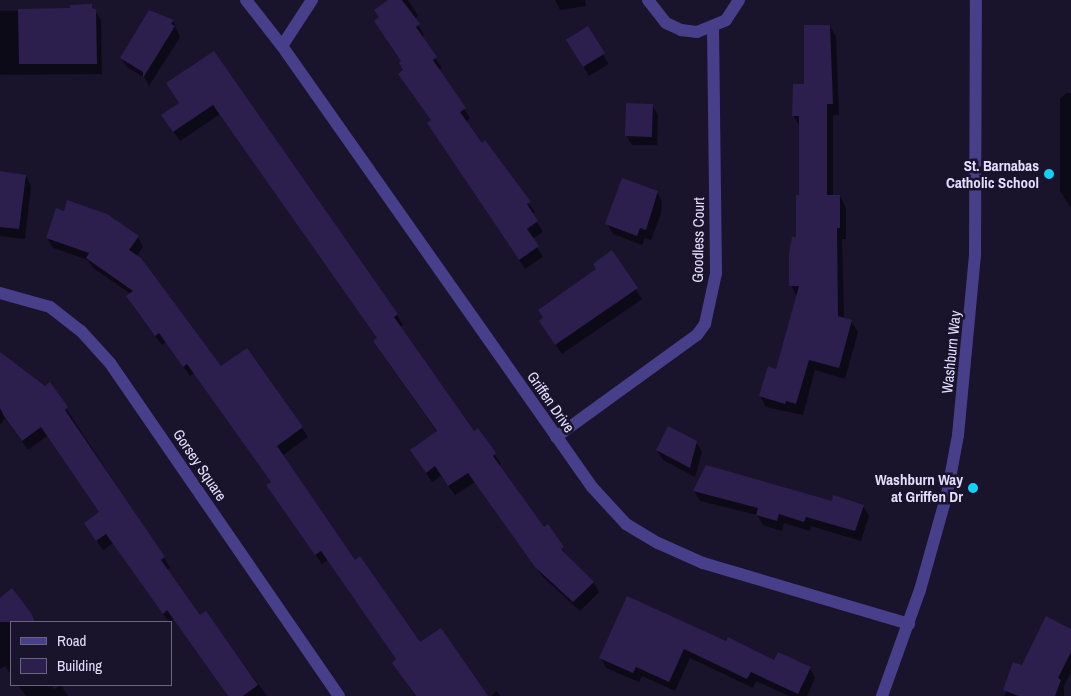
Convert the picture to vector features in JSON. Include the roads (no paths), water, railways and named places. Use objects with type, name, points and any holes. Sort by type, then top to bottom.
[{"type":"street","name":"Griffen Drive","points":[[246,0],[282,46],[603,502],[626,524],[658,543],[703,563],[909,624]]},
{"type":"street","points":[[282,46],[312,0]]},
{"type":"street","points":[[648,0],[666,23],[681,30],[697,32],[713,28],[726,20],[739,0]]},
{"type":"street","name":"Washburn Way","points":[[882,696],[909,624],[947,494],[958,435],[975,255],[976,0]]},
{"type":"street","name":"Goodless Court","points":[[556,437],[697,334],[705,324],[716,273],[713,28]]},
{"type":"street","name":"Gorsey Square","points":[[0,293],[50,306],[81,331],[110,363],[339,696]]},
{"type":"place","name":"St. Barnabas Catholic School","points":[[1049,174]]},
{"type":"place","name":"Washburn Way at Griffen Dr","points":[[973,488]]}]
